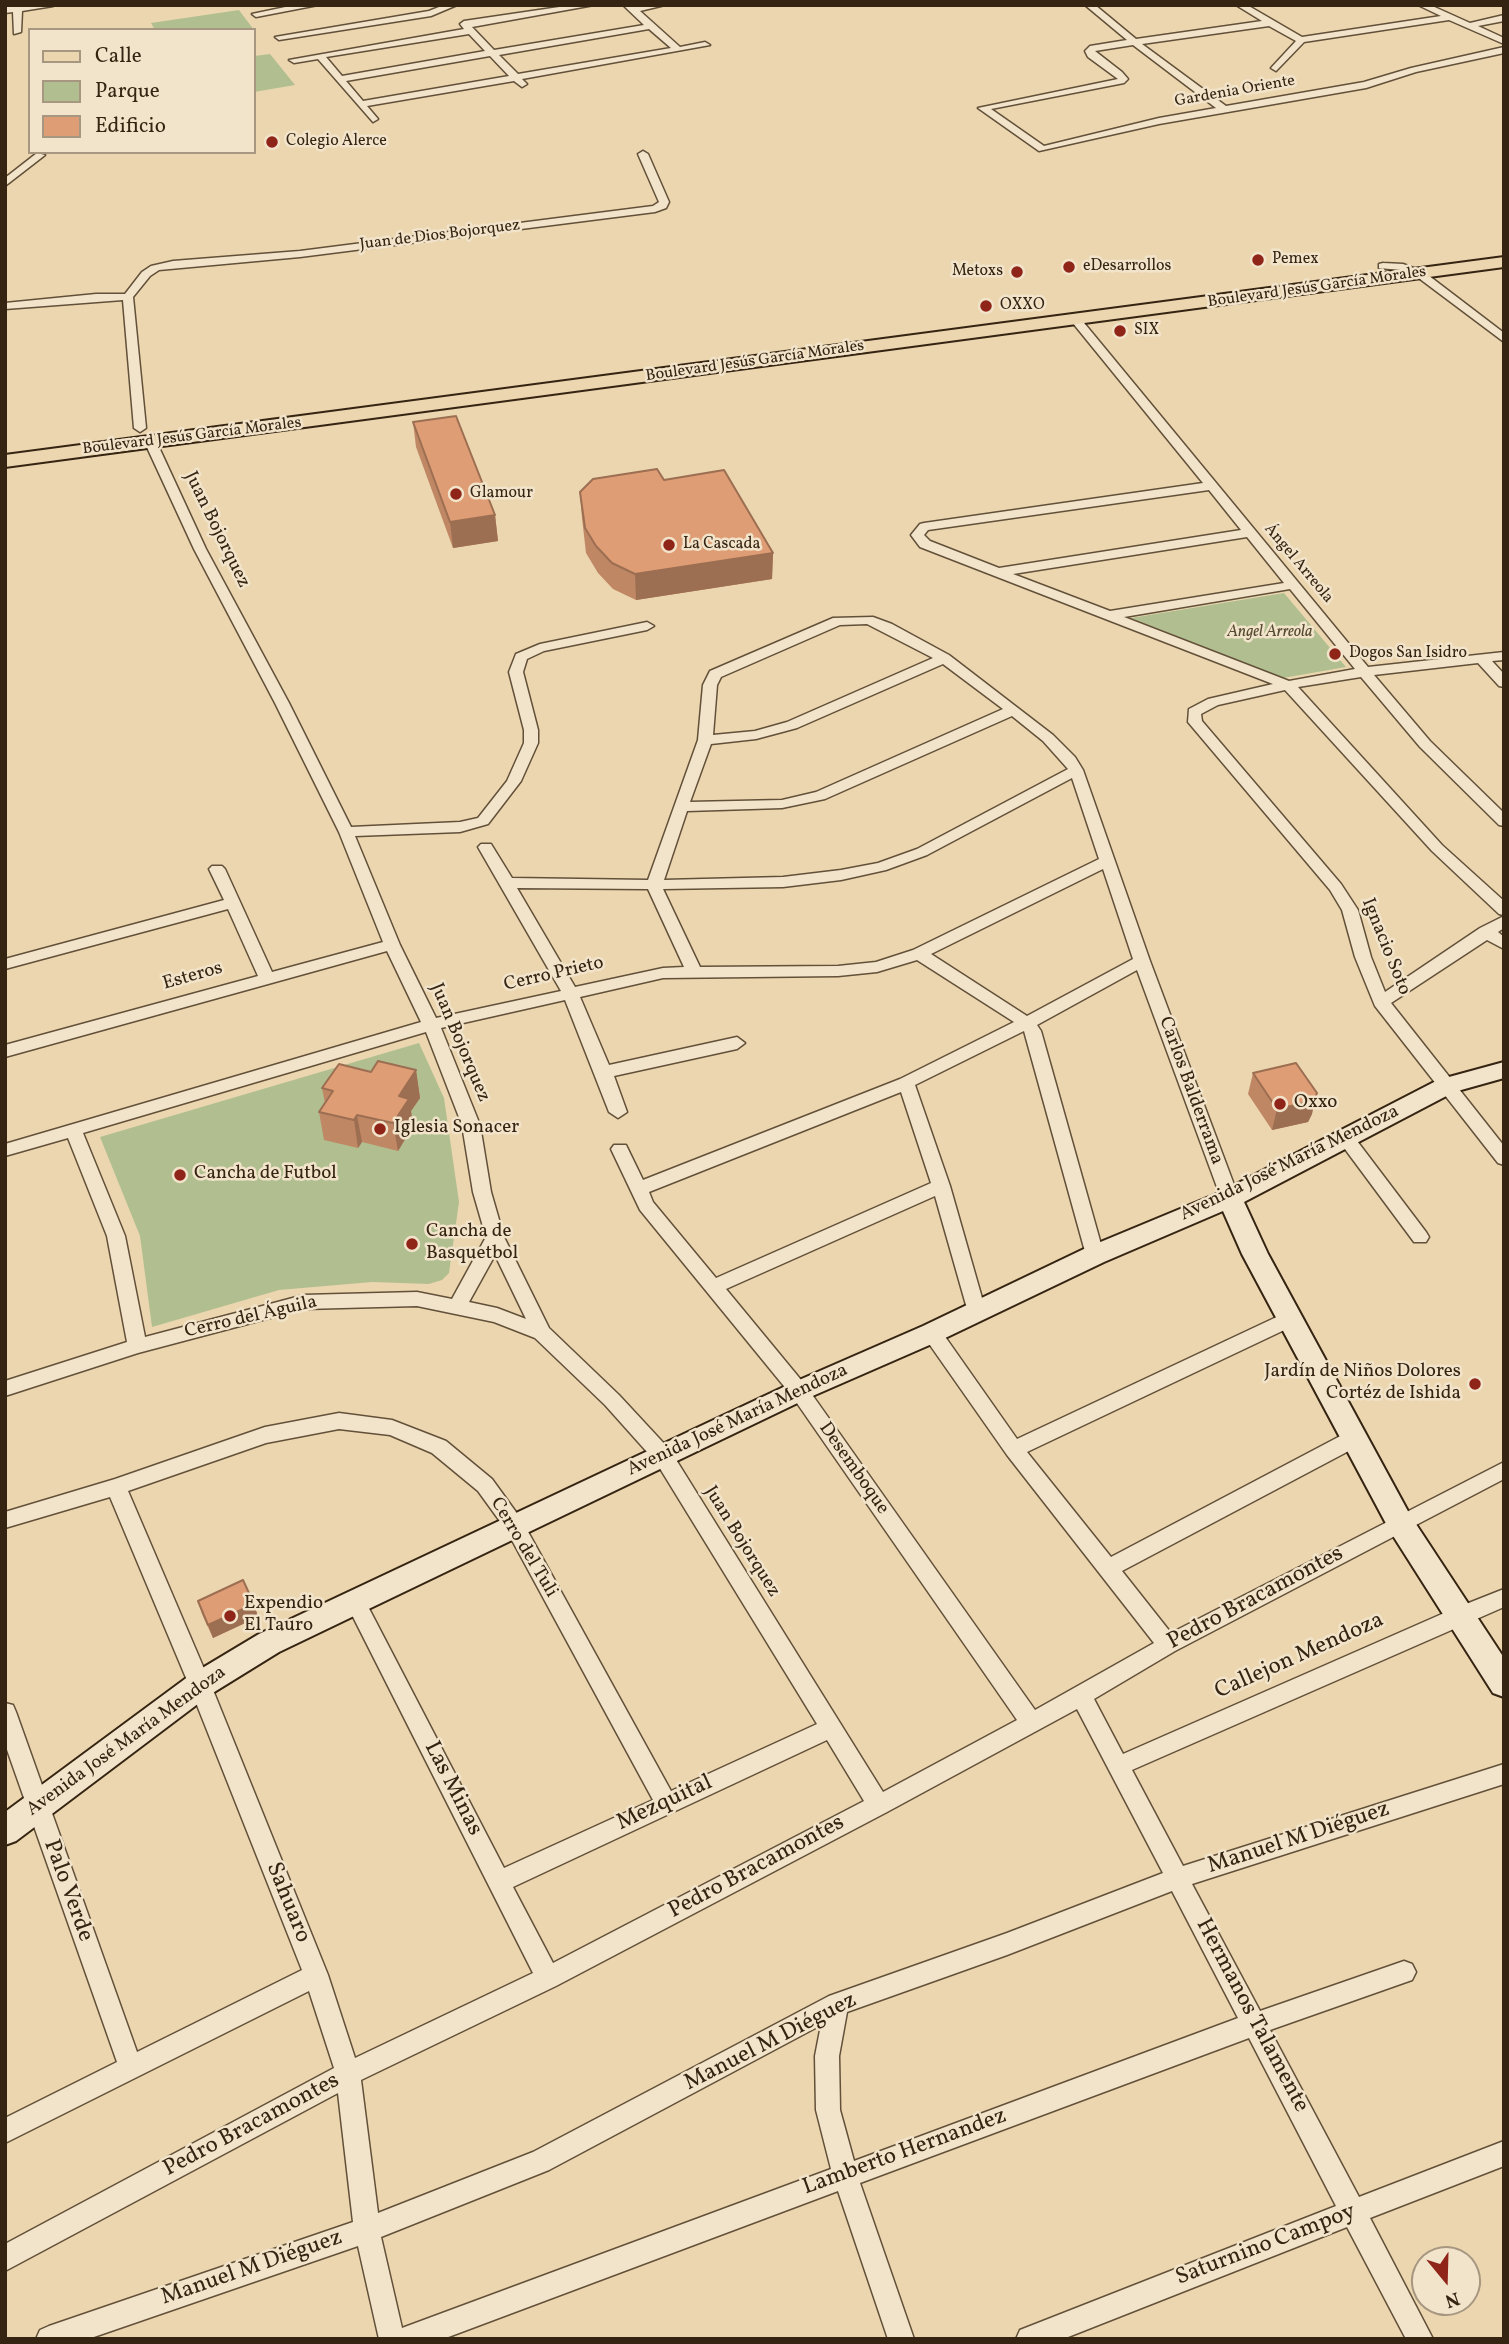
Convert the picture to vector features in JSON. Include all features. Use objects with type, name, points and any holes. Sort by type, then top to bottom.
[{"type":"main road","name":"Boulevard Jesús García Morales","points":[[5,461],[146,435],[976,326],[1504,250]]},
{"type":"main road","name":"Boulevard Jesús García Morales","points":[[976,326],[1076,320],[1504,262]]},
{"type":"main road","name":"Boulevard Jesús García Morales","points":[[5,446],[146,435]]},
{"type":"street","points":[[279,37],[291,22],[314,5]]},
{"type":"street","points":[[294,60],[590,5]]},
{"type":"street","points":[[630,8],[661,5]]},
{"type":"street","points":[[1089,5],[1176,76],[1225,110]]},
{"type":"street","points":[[1240,5],[1301,40],[1448,18]]},
{"type":"street","points":[[1422,5],[1504,41]]},
{"type":"street","points":[[5,10],[49,6]]},
{"type":"street","points":[[256,14],[291,22],[448,6],[524,87]]},
{"type":"street","points":[[630,8],[677,49]]},
{"type":"street","points":[[17,9],[17,32]]},
{"type":"street","points":[[531,15],[540,24]]},
{"type":"street","points":[[1467,26],[1504,18]]},
{"type":"street","points":[[1135,41],[1269,23]]},
{"type":"street","points":[[340,79],[651,26]]},
{"type":"street","points":[[549,32],[558,41]]},
{"type":"street","points":[[1276,68],[1301,40]]},
{"type":"street","name":"Gardenia Oriente","points":[[1135,41],[1093,48],[1090,51],[1091,55],[1119,74],[1124,79],[1121,81],[983,108],[1042,149],[1149,123],[1366,86],[1414,71],[1504,50]]},
{"type":"street","points":[[361,104],[705,44]]},
{"type":"street","points":[[320,56],[373,119]]},
{"type":"street","name":"Juan de Dios Bojorquez","points":[[128,297],[146,274],[162,265],[300,254],[655,209],[664,202],[643,154]]},
{"type":"street","points":[[5,183],[40,155]]},
{"type":"street","points":[[1383,266],[1404,267],[1420,274],[1504,339]]},
{"type":"street","points":[[5,306],[96,297],[128,297]]},
{"type":"street","name":"Juan Bojorquez","points":[[128,297],[146,435],[200,549],[282,703],[346,832],[392,945],[431,1025],[471,1125],[482,1192],[495,1237],[542,1333],[612,1400],[663,1456],[879,1805]]},
{"type":"street","name":"Ángel Arreola","points":[[1076,320],[1425,744],[1504,822]]},
{"type":"street","points":[[1210,486],[924,527],[917,535],[925,544],[1288,685],[1437,848],[1504,910]]},
{"type":"street","points":[[1000,572],[1249,533]]},
{"type":"street","points":[[1107,615],[1293,585]]},
{"type":"street","name":"Carlos Balderrama","points":[[705,740],[710,685],[715,674],[838,621],[857,619],[878,624],[944,658],[1013,710],[1068,757],[1076,770],[1142,961],[1230,1198],[1255,1254],[1400,1523],[1504,1684]]},
{"type":"street","points":[[346,832],[460,827],[483,821],[514,781],[531,743],[531,730],[516,672],[521,657],[540,648],[647,626]]},
{"type":"street","points":[[1288,685],[1364,672],[1504,656]]},
{"type":"street","points":[[694,972],[654,885],[705,740],[757,735],[792,725],[944,658]]},
{"type":"street","points":[[1483,660],[1504,683]]},
{"type":"street","name":"Ignacio Soto","points":[[1288,685],[1213,702],[1194,712],[1195,722],[1336,887],[1349,910],[1363,957],[1381,1002],[1504,1159]]},
{"type":"street","points":[[683,807],[782,804],[820,796],[1013,710]]},
{"type":"street","points":[[506,883],[654,885],[783,882],[881,867],[922,852],[1076,770]]},
{"type":"street","points":[[486,847],[570,993],[618,1112]]},
{"type":"street","name":"Cerro Prieto","points":[[5,1150],[431,1025],[663,973],[838,971],[877,967],[919,954],[1107,861]]},
{"type":"street","points":[[217,869],[267,978]]},
{"type":"street","points":[[5,964],[232,903]]},
{"type":"street","points":[[1381,1002],[1504,921]]},
{"type":"street","points":[[1486,932],[1504,944]]},
{"type":"street","name":"Esteros","points":[[5,1051],[392,945]]},
{"type":"street","points":[[919,954],[1027,1023],[1033,1031],[1095,1255]]},
{"type":"street","points":[[639,1189],[906,1083],[1027,1023],[1142,961]]},
{"type":"street","points":[[604,1072],[737,1043]]},
{"type":"street","name":"Avenida José María Mendoza","points":[[5,1831],[200,1685],[270,1643],[799,1391],[932,1333],[1095,1255],[1230,1198],[1446,1086],[1504,1070]]},
{"type":"street","points":[[906,1083],[941,1186],[977,1312]]},
{"type":"street","points":[[73,1130],[116,1236],[137,1346]]},
{"type":"street","points":[[1345,1137],[1420,1237]]},
{"type":"street","name":"Desemboque","points":[[620,1149],[651,1212],[799,1391],[1032,1723]]},
{"type":"street","points":[[713,1287],[941,1186]]},
{"type":"street","points":[[458,1306],[495,1237]]},
{"type":"street","name":"Cerro del Águila","points":[[5,1389],[137,1346],[304,1302],[417,1298],[497,1315],[542,1333]]},
{"type":"street","points":[[1014,1449],[1290,1319]]},
{"type":"street","points":[[932,1333],[1014,1449],[1168,1645]]},
{"type":"street","name":"Cerro del Tuli","points":[[5,1520],[116,1487],[265,1435],[339,1421],[392,1428],[439,1447],[485,1485],[513,1525],[666,1803]]},
{"type":"street","points":[[1107,1569],[1353,1439]]},
{"type":"street","name":"Pedro Bracamontes","points":[[5,2258],[348,2074],[548,1978],[879,1805],[1032,1723],[1168,1645],[1504,1470]]},
{"type":"street","name":"Sahuaro","points":[[116,1487],[200,1685],[316,1975],[348,2074],[366,2230],[392,2339]]},
{"type":"street","name":"Callejon Mendoza","points":[[1118,1766],[1458,1615],[1504,1598]]},
{"type":"street","name":"Las Minas","points":[[355,1601],[548,1978]]},
{"type":"street","name":"Hermanos Talamente","points":[[1080,1694],[1420,2339]]},
{"type":"street","name":"Palo Verde","points":[[5,1712],[131,2069]]},
{"type":"street","name":"Mezquital","points":[[499,1882],[831,1728]]},
{"type":"street","name":"Manuel M Diéguez","points":[[49,2339],[366,2230],[540,2161],[838,2004],[1007,1944],[1178,1878],[1504,1774]]},
{"type":"street","name":"Lamberto Hernandez","points":[[407,2339],[1255,2024],[1404,1972]]},
{"type":"street","points":[[5,2131],[316,1975]]},
{"type":"street","points":[[838,2004],[827,2056],[828,2110],[845,2175],[901,2339]]},
{"type":"street","name":"Saturnino Campoy","points":[[1029,2339],[1504,2153]]},
{"type":"green space","points":[[239,10],[252,28],[154,28],[151,23]]},
{"type":"green space","points":[[270,54],[295,85],[256,92],[256,56]]},
{"type":"green space","name":"Angel Arreola","points":[[1284,593],[1346,667],[1283,678],[1131,618]]},
{"type":"green space","points":[[419,1043],[444,1098],[459,1202],[449,1273],[442,1280],[429,1284],[372,1282],[279,1290],[152,1327],[140,1236],[100,1137]]},
{"type":"building","name":"Glamour","points":[[456,416],[495,515],[450,522],[413,422]]},
{"type":"building","name":"La Cascada","points":[[657,469],[664,480],[724,470],[773,553],[635,574],[612,563],[596,546],[585,528],[580,492],[593,479]]},
{"type":"building","points":[[378,1061],[416,1070],[399,1096],[409,1099],[393,1123],[357,1115],[354,1120],[319,1112],[333,1091],[322,1088],[339,1064],[371,1072]]},
{"type":"building","points":[[1296,1063],[1317,1093],[1314,1101],[1277,1109],[1253,1073]]},
{"type":"building","points":[[243,1580],[254,1604],[208,1625],[198,1601]]},
{"type":"place","name":"Colegio Alerce","points":[[272,142]]},
{"type":"place","name":"Pemex","points":[[1258,260]]},
{"type":"place","name":"eDesarrollos","points":[[1069,267]]},
{"type":"place","name":"Metoxs","points":[[1017,272]]},
{"type":"place","name":"OXXO","points":[[986,306]]},
{"type":"place","name":"SIX","points":[[1120,331]]},
{"type":"place","name":"Glamour","points":[[456,494]]},
{"type":"place","name":"La Cascada","points":[[669,545]]},
{"type":"place","name":"Dogos San Isidro","points":[[1335,654]]},
{"type":"place","name":"Oxxo","points":[[1280,1104]]},
{"type":"place","name":"Iglesia Sonacer","points":[[380,1129]]},
{"type":"place","name":"Cancha de Futbol","points":[[180,1175]]},
{"type":"place","name":"Cancha de Basquetbol","points":[[412,1244]]},
{"type":"place","name":"Jardín de Niños Dolores Cortéz de Ishida","points":[[1475,1384]]},
{"type":"place","name":"Expendio El Tauro","points":[[230,1616]]}]
